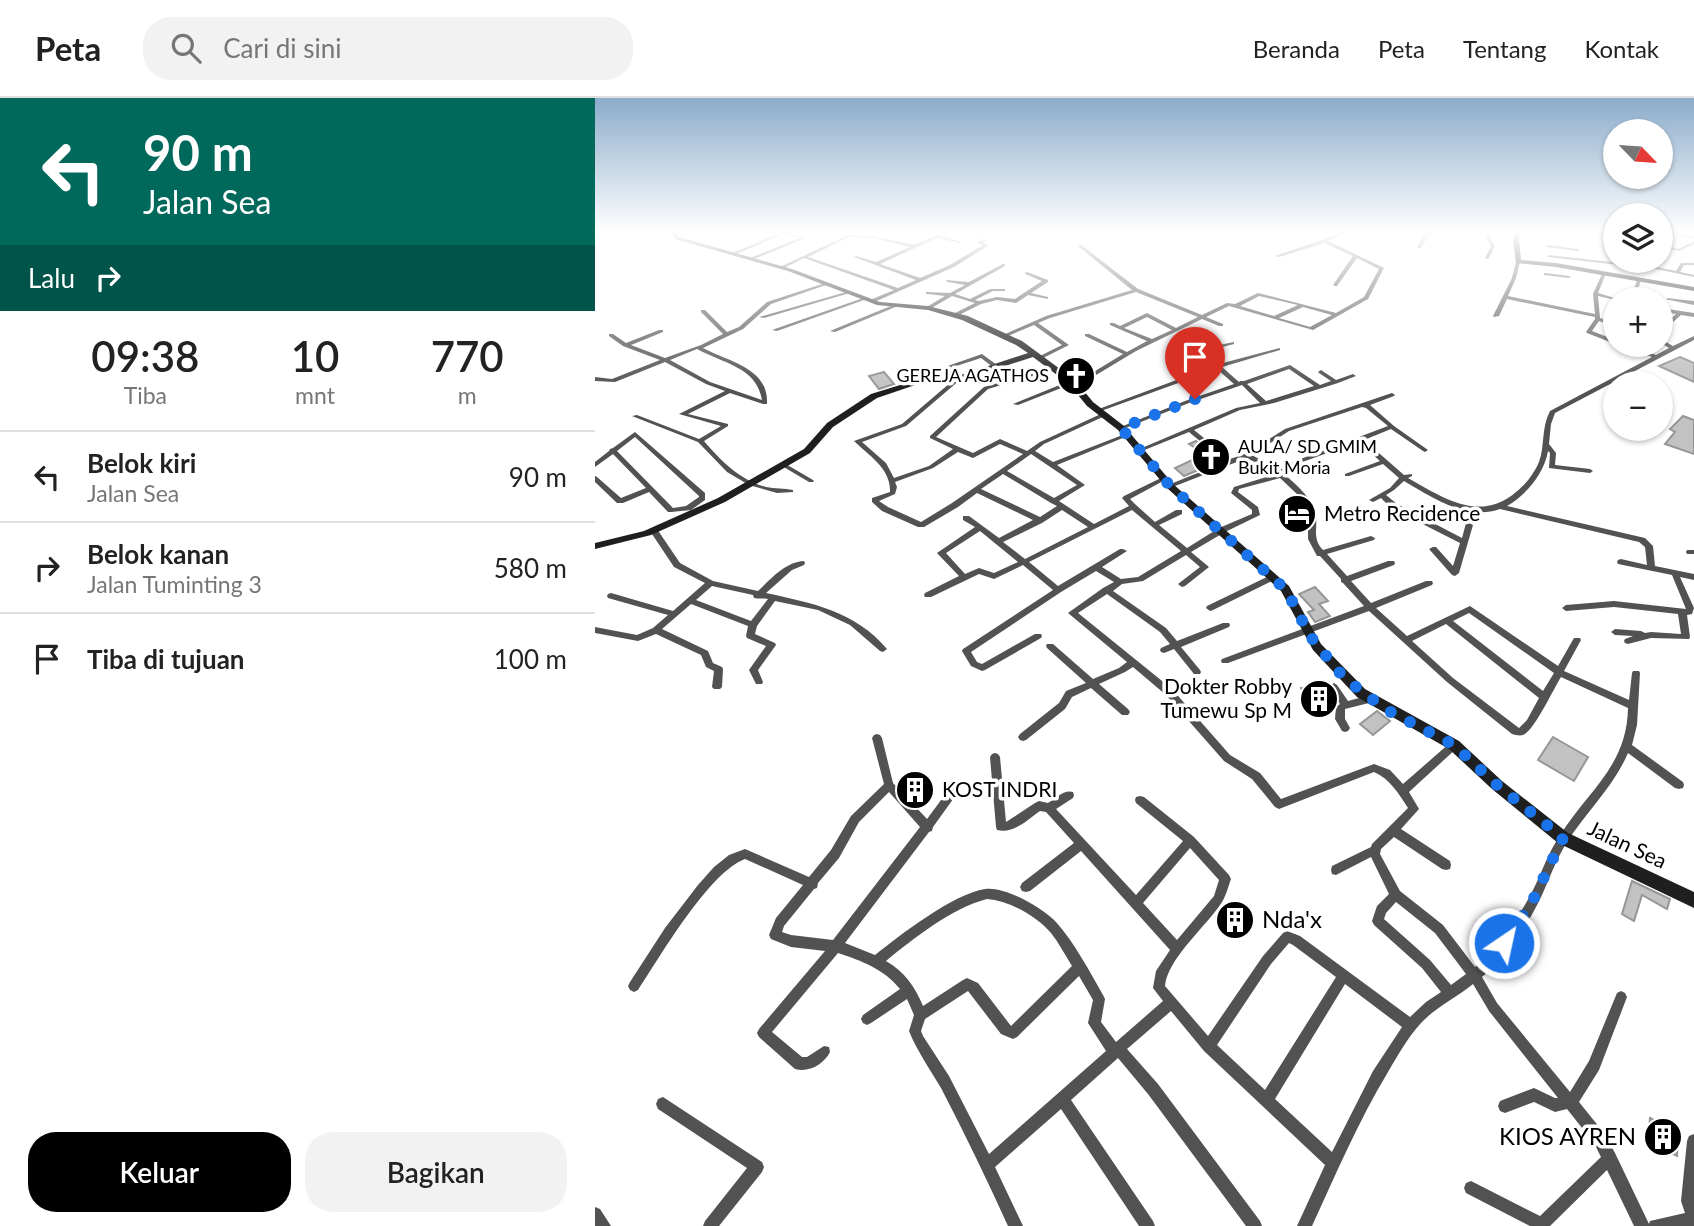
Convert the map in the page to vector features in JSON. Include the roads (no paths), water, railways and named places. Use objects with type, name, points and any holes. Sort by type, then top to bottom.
[{"type":"main road","name":"Jalan Sea","points":[[823,283],[868,300],[895,306],[928,308],[955,315],[1006,335],[1053,368],[1074,384],[1124,432],[1167,483],[1222,530],[1292,598],[1306,631],[1344,678],[1370,699],[1454,745],[1497,785],[1563,838],[1694,900]]},
{"type":"main road","points":[[1655,283],[1694,289]]},
{"type":"main road","points":[[595,546],[654,531],[784,465],[807,451],[830,425],[863,402],[918,380],[959,378],[1036,356]]},
{"type":"street","points":[[877,283],[898,290]]},
{"type":"street","points":[[775,330],[915,283]]},
{"type":"street","points":[[962,283],[974,284]]},
{"type":"street","points":[[955,315],[979,303],[997,298],[1014,301],[1045,283]]},
{"type":"street","points":[[1127,283],[1136,290],[1221,325]]},
{"type":"street","points":[[1016,404],[1074,384],[1151,341],[1229,304],[1309,329],[1334,314],[1355,306],[1366,298],[1374,283]]},
{"type":"street","points":[[1496,316],[1511,283]]},
{"type":"street","points":[[1600,283],[1595,295],[1598,317],[1589,332],[1603,337]]},
{"type":"street","points":[[595,379],[613,381],[727,335],[745,325],[769,303],[827,284]]},
{"type":"street","points":[[928,308],[974,284]]},
{"type":"street","points":[[972,300],[992,290],[1003,290]]},
{"type":"street","points":[[1006,335],[1136,290]]},
{"type":"street","points":[[762,317],[848,293]]},
{"type":"street","points":[[928,293],[952,295],[979,303]]},
{"type":"street","points":[[1028,294],[1046,298]]},
{"type":"street","points":[[1235,306],[1258,294],[1334,314]]},
{"type":"street","points":[[1595,295],[1603,297]]},
{"type":"street","points":[[1506,297],[1603,319]]},
{"type":"street","points":[[1673,300],[1694,303]]},
{"type":"street","points":[[1274,318],[1303,305]]},
{"type":"street","points":[[833,331],[895,306]]},
{"type":"street","points":[[703,311],[727,335]]},
{"type":"street","points":[[1673,311],[1694,316]]},
{"type":"street","points":[[1673,320],[1681,312]]},
{"type":"street","points":[[1120,328],[1147,315],[1175,329]]},
{"type":"street","points":[[1035,323],[1066,346],[1036,356]]},
{"type":"street","points":[[1112,324],[1151,341]]},
{"type":"street","points":[[625,345],[661,331]]},
{"type":"street","points":[[611,335],[625,345],[665,360],[708,383],[765,402],[760,383],[750,371],[711,355],[700,346]]},
{"type":"street","points":[[1087,335],[1128,354]]},
{"type":"street","points":[[1673,348],[1694,338]]},
{"type":"street","points":[[1232,344],[1202,348],[1219,366],[1263,402]]},
{"type":"street","points":[[959,378],[904,425],[857,441],[884,464],[892,481],[894,492],[874,500],[885,509],[921,525],[977,490],[1029,452],[1102,412],[1219,366],[1278,349]]},
{"type":"street","points":[[945,368],[982,356],[995,366]]},
{"type":"street","points":[[1360,440],[1406,477],[1468,509],[1486,512],[1502,507],[1519,494],[1537,472],[1542,463],[1550,416],[1556,408],[1656,357]]},
{"type":"street","points":[[1052,465],[1240,383],[1290,367],[1319,387]]},
{"type":"street","points":[[973,456],[932,437],[963,406],[986,388],[1053,368]]},
{"type":"street","points":[[1321,372],[1336,382]]},
{"type":"street","points":[[1140,450],[1263,402],[1353,376]]},
{"type":"street","points":[[700,441],[726,425],[683,414],[732,390]]},
{"type":"street","points":[[1182,584],[1205,568],[1126,498],[1247,455],[1287,430],[1392,395]]},
{"type":"street","points":[[1366,404],[1392,427],[1425,450]]},
{"type":"street","points":[[635,416],[650,419],[700,441],[748,484],[768,492],[792,491]]},
{"type":"street","points":[[595,466],[650,419]]},
{"type":"street","points":[[1336,870],[1375,850],[1414,809],[1386,772],[1374,768],[1279,804],[1256,776],[1227,758],[1169,692],[1072,615],[1120,582],[1134,582],[1257,512],[1234,489],[1279,474],[1392,427]]},
{"type":"street","points":[[1189,429],[1228,461]]},
{"type":"street","points":[[612,450],[671,510],[693,509],[703,495],[632,433]]},
{"type":"street","points":[[962,464],[1000,441],[1029,452],[1082,485],[1054,500]]},
{"type":"street","points":[[1545,443],[1553,453],[1551,467],[1590,471]]},
{"type":"street","points":[[892,481],[931,467],[956,450]]},
{"type":"street","points":[[1247,455],[1279,474],[1302,496],[1311,511],[1310,537],[1320,554],[1370,607],[1515,731],[1524,730],[1577,640]]},
{"type":"street","points":[[1346,475],[1385,461]]},
{"type":"street","points":[[784,465],[811,481]]},
{"type":"street","points":[[1002,471],[1054,500],[1092,526]]},
{"type":"street","points":[[1373,500],[1406,477]]},
{"type":"street","points":[[595,478],[620,501],[650,489]]},
{"type":"street","points":[[977,490],[1039,522]]},
{"type":"street","points":[[1381,495],[1394,506],[1464,542]]},
{"type":"street","points":[[999,541],[1039,522],[1063,506]]},
{"type":"street","points":[[928,595],[979,571],[994,576],[1133,507]]},
{"type":"street","points":[[1502,507],[1642,540],[1649,546],[1651,569]]},
{"type":"street","points":[[1154,525],[1179,512]]},
{"type":"street","points":[[967,518],[1058,590]]},
{"type":"street","points":[[1433,549],[1455,573],[1469,525]]},
{"type":"street","points":[[964,577],[940,553],[980,527]]},
{"type":"street","points":[[654,531],[677,565],[711,583],[757,596],[812,606],[853,623],[883,649]]},
{"type":"street","points":[[1320,554],[1371,538]]},
{"type":"street","points":[[1038,636],[982,668],[974,664],[966,651],[1122,551]]},
{"type":"street","points":[[1621,562],[1694,577]]},
{"type":"street","points":[[757,596],[789,568],[801,563]]},
{"type":"street","points":[[1344,580],[1391,563]]},
{"type":"street","points":[[1096,567],[1120,582]]},
{"type":"street","points":[[1566,608],[1614,604],[1691,611],[1675,574]]},
{"type":"street","points":[[1210,608],[1273,578]]},
{"type":"street","points":[[595,630],[638,638],[656,630],[711,583]]},
{"type":"street","points":[[1225,661],[1429,583]]},
{"type":"street","points":[[1106,590],[1163,629],[1197,672]]},
{"type":"street","points":[[611,596],[675,614]]},
{"type":"street","points":[[759,682],[753,670],[772,645],[750,638],[753,625],[772,599]]},
{"type":"street","points":[[691,601],[753,625]]},
{"type":"street","points":[[1406,640],[1470,609],[1559,672],[1633,706]]},
{"type":"street","points":[[1615,632],[1686,638],[1682,611]]},
{"type":"street","points":[[1446,620],[1544,697]]},
{"type":"street","points":[[1164,650],[1226,625]]},
{"type":"street","points":[[656,630],[705,653],[709,665],[720,671],[717,687]]},
{"type":"street","points":[[1628,641],[1651,635]]},
{"type":"street","points":[[1051,646],[1125,712]]},
{"type":"street","points":[[1023,737],[1062,706],[1066,697],[1133,662]]},
{"type":"street","points":[[1304,1226],[1360,1107],[1410,1025],[1450,992],[1475,976],[1504,943],[1532,902],[1563,838],[1601,789],[1627,747],[1634,720],[1636,673]]},
{"type":"street","points":[[1334,687],[1344,703]]},
{"type":"street","points":[[1344,703],[1370,699]]},
{"type":"street","points":[[1344,703],[1339,712],[1345,728]]},
{"type":"street","points":[[877,738],[889,785],[928,828]]},
{"type":"street","points":[[1403,791],[1454,745]]},
{"type":"street","points":[[1627,747],[1679,785]]},
{"type":"street","points":[[995,757],[999,825],[1007,828],[1039,806],[1049,808],[1177,949]]},
{"type":"street","points":[[889,785],[855,819],[813,884],[780,922],[775,935],[800,943],[836,946],[877,961],[894,971],[909,990],[920,1015]]},
{"type":"street","points":[[824,1052],[809,1063],[800,1064],[763,1033],[836,946],[951,795]]},
{"type":"street","points":[[1049,808],[1069,795]]},
{"type":"street","points":[[1140,800],[1190,840],[1223,875],[1224,885],[1205,917],[1177,949],[1159,982],[1159,988],[1209,1046],[1334,1164]]},
{"type":"street","points":[[1394,831],[1446,865]]},
{"type":"street","points":[[1136,903],[1190,840]]},
{"type":"street","points":[[1026,887],[1081,844]]},
{"type":"street","points":[[1375,850],[1396,895],[1439,929],[1475,976],[1493,1007],[1572,1101],[1610,1158],[1642,1226]]},
{"type":"street","points":[[635,986],[704,885],[720,865],[736,854],[745,854],[813,884]]},
{"type":"street","points":[[877,961],[960,904],[977,896],[994,894],[1043,918],[1052,926],[1099,999],[1094,1023],[1153,1089],[1255,1226]]},
{"type":"street","points":[[1396,895],[1381,910],[1378,921],[1426,964],[1450,992]]},
{"type":"street","points":[[1209,1046],[1284,938],[1296,940],[1410,1025]]},
{"type":"street","points":[[1016,1226],[944,1081],[915,1031],[920,1015],[967,984],[974,987],[1005,1030],[1013,1033],[1080,967]]},
{"type":"street","points":[[1266,1101],[1343,977]]},
{"type":"street","points":[[867,1019],[909,990]]},
{"type":"street","points":[[1505,1106],[1534,1095],[1555,1105],[1572,1101],[1594,1065],[1621,997]]},
{"type":"street","points":[[987,1165],[1170,1003]]},
{"type":"street","points":[[1062,1099],[1148,1226]]},
{"type":"street","points":[[663,1104],[757,1167],[710,1226]]},
{"type":"street","points":[[1655,1226],[1694,1218],[1688,1201],[1694,1141]]},
{"type":"street","points":[[1471,1188],[1540,1225],[1610,1158]]},
{"type":"street","points":[[595,1214],[604,1226]]},
{"type":"place","name":"GEREJA AGATHOS","points":[[1076,376]]},
{"type":"place","name":"AULA/ SD GMIM Bukit Moria","points":[[1211,457]]},
{"type":"place","name":"Metro Recidence","points":[[1297,514]]},
{"type":"place","name":"Dokter Robby Tumewu Sp M","points":[[1319,699]]},
{"type":"place","name":"KOST INDRI","points":[[915,790]]},
{"type":"place","name":"Nda'x","points":[[1235,920]]},
{"type":"place","name":"KIOS AYREN","points":[[1663,1137]]}]
